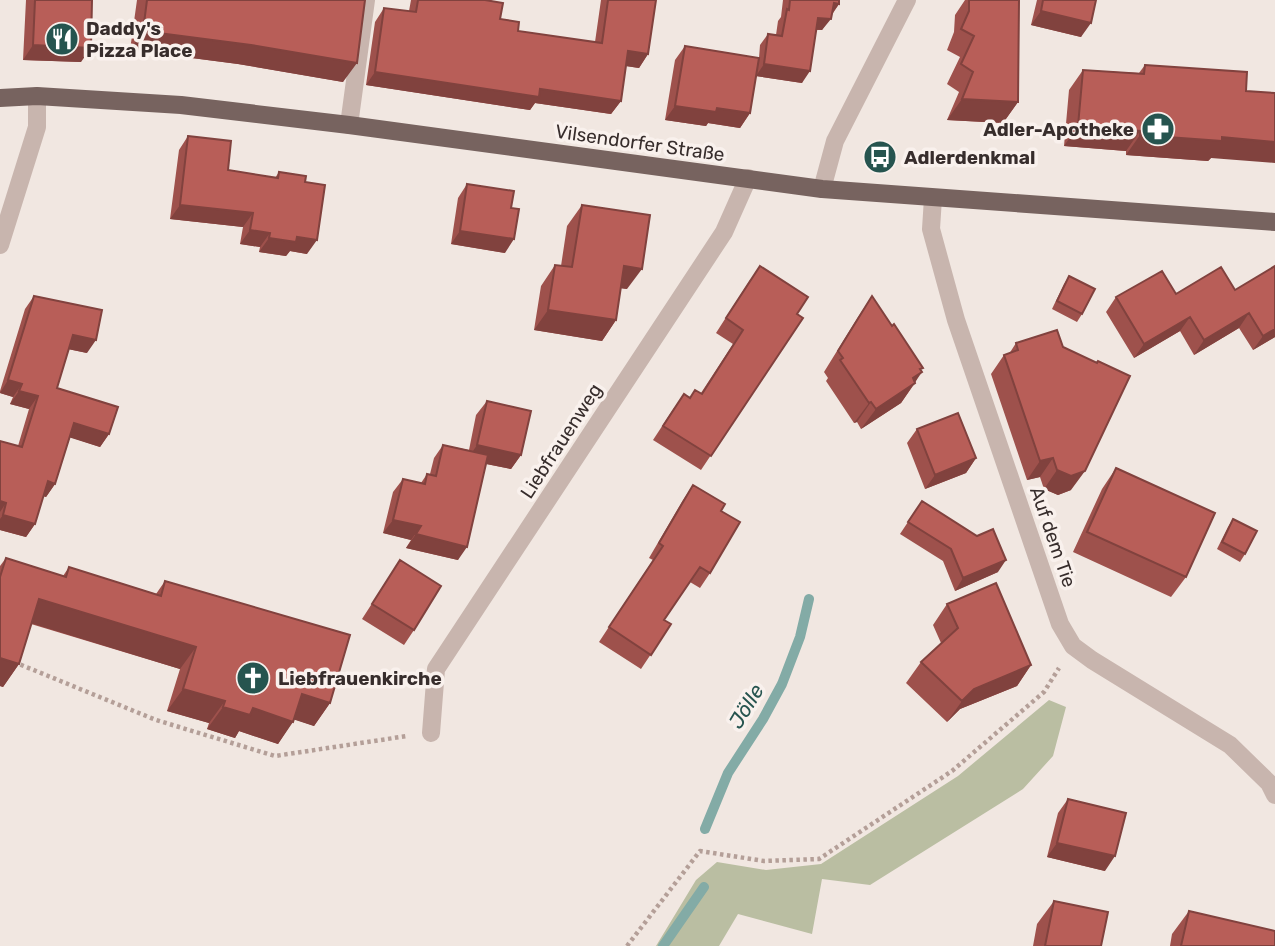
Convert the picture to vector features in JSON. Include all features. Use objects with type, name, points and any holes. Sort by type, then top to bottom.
[{"type":"main road","name":"Vilsendorfer Straße","points":[[0,97],[37,96],[181,105],[822,189],[1275,222]]},
{"type":"street","points":[[349,125],[366,0]]},
{"type":"street","points":[[822,189],[835,141],[908,0]]},
{"type":"street","points":[[0,245],[37,127],[37,96]]},
{"type":"street","name":"Liebfrauenweg","points":[[431,733],[436,668],[724,232],[748,178]]},
{"type":"street","name":"Auf dem Tie","points":[[933,198],[931,229],[956,320],[1060,624],[1073,646],[1092,660],[1230,745],[1269,783],[1275,794]]},
{"type":"path","points":[[627,946],[700,851],[764,861],[819,859],[952,771],[1044,692],[1073,646]]},
{"type":"path","points":[[7,659],[156,720],[275,756],[431,733]]},
{"type":"green space","points":[[1049,700],[1066,707],[1053,756],[1023,789],[870,885],[822,879],[812,934],[738,914],[719,946],[656,946],[696,880],[717,862],[766,870],[821,864],[958,776]]},
{"type":"building","points":[[35,0],[92,0],[91,48],[33,45]]},
{"type":"building","points":[[147,0],[365,0],[357,63],[251,45],[143,31]]},
{"type":"building","points":[[418,0],[485,0],[503,3],[500,19],[519,22],[518,31],[602,43],[608,0],[656,0],[648,54],[628,51],[621,101],[540,89],[539,97],[375,72],[384,8],[416,12]]},
{"type":"building","points":[[790,0],[839,0],[839,4],[834,3],[831,19],[818,18],[810,71],[764,64],[768,34],[782,36]]},
{"type":"building","points":[[969,0],[1019,0],[1018,102],[962,99],[973,72],[961,64],[974,36],[961,29],[969,11]]},
{"type":"building","points":[[1043,0],[1096,0],[1091,23],[1041,11]]},
{"type":"building","points":[[685,46],[759,58],[750,113],[717,108],[716,112],[675,106]]},
{"type":"building","points":[[1145,65],[1247,72],[1246,91],[1275,93],[1275,142],[1222,137],[1222,141],[1140,135],[1140,131],[1078,126],[1083,70],[1144,74]]},
{"type":"building","points":[[188,136],[231,141],[228,170],[278,178],[279,172],[306,176],[305,182],[325,185],[317,240],[297,237],[296,242],[269,238],[270,233],[250,230],[253,213],[180,205]]},
{"type":"building","points":[[467,184],[514,191],[511,208],[519,209],[514,239],[460,231]]},
{"type":"building","points":[[582,205],[650,215],[642,269],[624,266],[616,320],[548,310],[555,265],[572,267]]},
{"type":"building","points":[[760,266],[808,297],[797,314],[803,318],[711,456],[663,426],[684,394],[690,398],[695,390],[702,394],[743,330],[726,318]]},
{"type":"building","points":[[1275,266],[1275,329],[1263,336],[1249,313],[1204,340],[1190,317],[1144,344],[1116,297],[1162,271],[1176,294],[1221,267],[1235,290]]},
{"type":"building","points":[[1069,276],[1095,289],[1082,314],[1057,301]]},
{"type":"building","points":[[34,296],[102,310],[96,340],[73,335],[57,388],[118,407],[109,434],[74,423],[55,484],[48,481],[35,524],[3,515],[6,503],[0,501],[0,441],[22,447],[38,396],[19,391],[22,384],[8,380]]},
{"type":"building","points":[[872,296],[923,368],[920,369],[922,372],[913,378],[915,383],[876,409],[840,360],[843,358],[838,351]]},
{"type":"building","points":[[1057,330],[1063,347],[1130,376],[1085,471],[1071,476],[1057,470],[1053,458],[1040,461],[1004,355],[1018,350],[1016,343]]},
{"type":"building","points":[[487,401],[531,411],[521,455],[477,445]]},
{"type":"building","points":[[958,413],[976,458],[935,475],[917,429]]},
{"type":"building","points":[[443,445],[488,455],[467,547],[416,534],[421,526],[393,520],[403,479],[425,484],[427,474],[436,476]]},
{"type":"building","points":[[1116,468],[1215,513],[1186,577],[1087,532]]},
{"type":"building","points":[[693,485],[725,504],[721,511],[740,522],[710,573],[700,567],[664,620],[671,624],[651,655],[609,627],[663,546],[659,543]]},
{"type":"building","points":[[922,501],[977,536],[993,529],[1006,560],[963,578],[951,549],[908,522]]},
{"type":"building","points":[[1233,519],[1257,531],[1245,554],[1222,542]]},
{"type":"building","points":[[6,558],[66,577],[69,567],[161,596],[165,581],[350,635],[330,703],[302,694],[293,722],[253,708],[250,715],[223,707],[225,701],[183,689],[196,647],[39,599],[19,664],[0,658],[0,577]]},
{"type":"building","points":[[400,560],[441,586],[414,630],[372,604]]},
{"type":"building","points":[[996,583],[1031,665],[974,689],[962,701],[921,662],[958,628],[947,604]]},
{"type":"building","points":[[1068,799],[1126,813],[1115,856],[1057,843]]},
{"type":"building","points":[[1054,901],[1108,912],[1101,946],[1045,946]]},
{"type":"building","points":[[1189,911],[1275,931],[1275,946],[1181,946]]},
{"type":"waterway","name":"Jölle","points":[[705,829],[728,773],[782,684],[800,637],[809,599]]},
{"type":"waterway","name":"Jölle","points":[[663,946],[704,887]]},
{"type":"place","name":"Daddy's Pizza Place","points":[[62,39]]},
{"type":"place","name":"Adler-Apotheke","points":[[1158,129]]},
{"type":"place","name":"Adlerdenkmal","points":[[880,157]]},
{"type":"place","name":"Liebfrauenkirche","points":[[253,678]]}]
